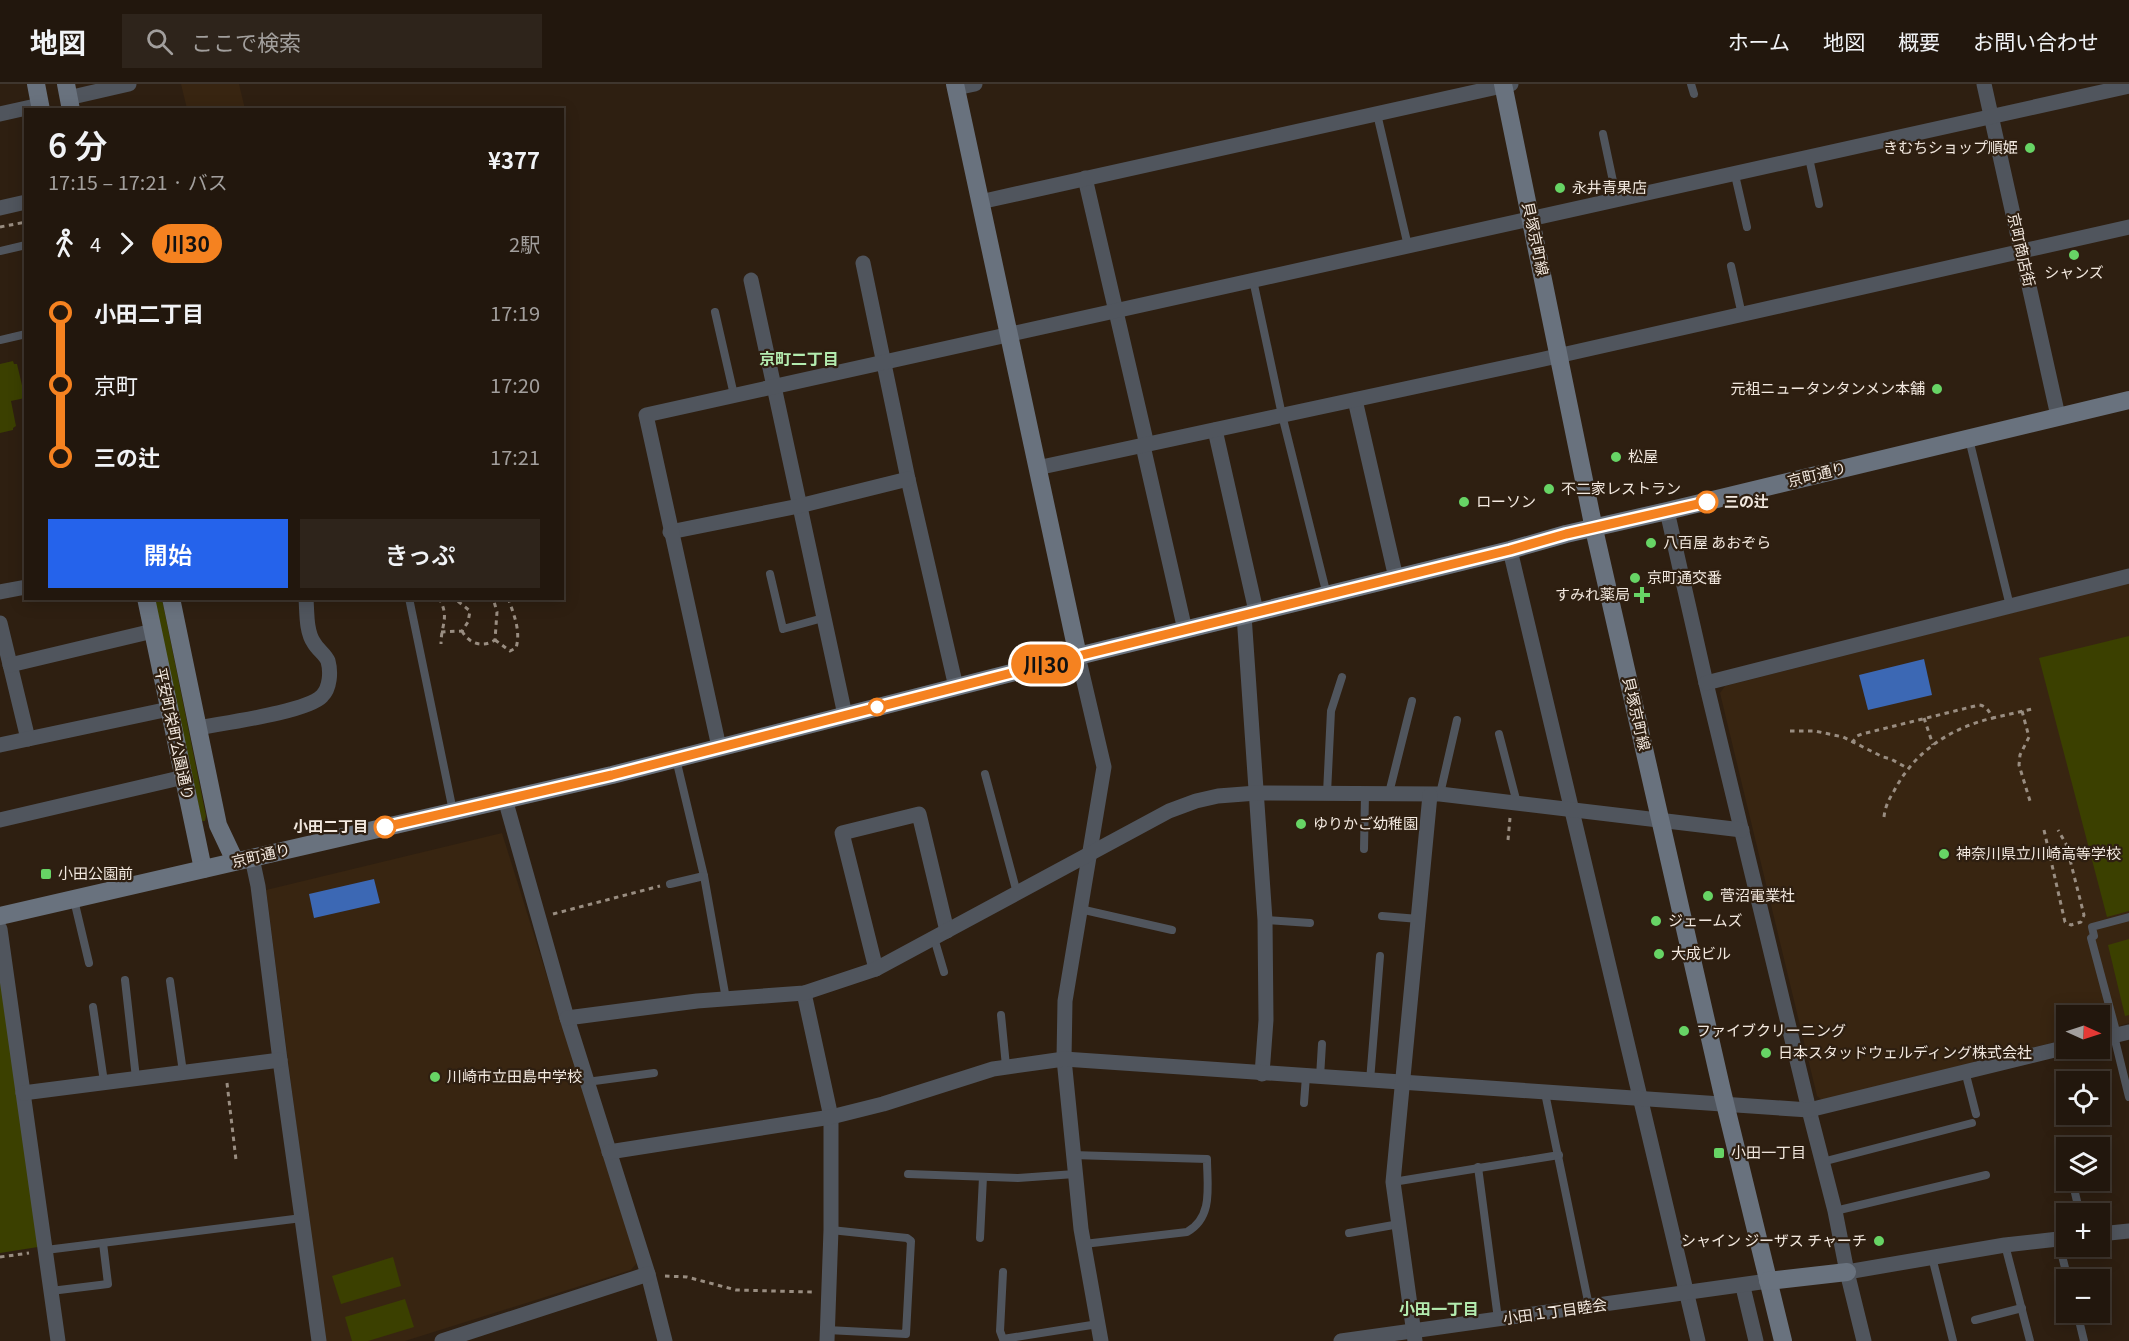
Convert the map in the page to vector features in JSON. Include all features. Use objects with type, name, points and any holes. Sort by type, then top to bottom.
[{"type":"street","points":[[36,84],[41,107]]},
{"type":"street","points":[[68,97],[129,84]]},
{"type":"street","points":[[975,84],[955,86],[1104,767],[1065,1001],[1064,1059],[1072,1155],[1084,1244],[1101,1341]]},
{"type":"street","points":[[980,202],[1506,84]]},
{"type":"street","name":"貝塚京町線","points":[[1506,84],[1531,220],[1594,529],[1726,1106],[1783,1341]]},
{"type":"street","name":"京町商店街","points":[[1984,84],[2058,416]]},
{"type":"street","points":[[719,747],[646,415],[2129,86]]},
{"type":"street","points":[[0,114],[24,110]]},
{"type":"street","points":[[1085,178],[1185,630]]},
{"type":"street","points":[[0,208],[24,202]]},
{"type":"street","points":[[1037,468],[1559,356],[2129,227]]},
{"type":"street","points":[[863,263],[908,479],[956,687]]},
{"type":"street","points":[[751,280],[845,715]]},
{"type":"street","points":[[1355,400],[1396,578]]},
{"type":"street","name":"京町通り","points":[[0,916],[675,759],[1078,656],[1510,550],[1566,534],[1667,512],[2129,400]]},
{"type":"street","points":[[1215,430],[1250,613],[1265,920],[1266,1020],[1262,1074]]},
{"type":"street","points":[[670,532],[799,506],[908,479]]},
{"type":"street","points":[[1667,512],[1706,683],[1835,1211],[1864,1341]]},
{"type":"street","points":[[1510,550],[1698,1341]]},
{"type":"street","points":[[1706,683],[2129,576]]},
{"type":"street","points":[[0,592],[24,587]]},
{"type":"street","name":"平安町栄町公園通り","points":[[146,600],[203,869]]},
{"type":"street","name":"平安町栄町公園通り","points":[[171,600],[219,825],[244,860]]},
{"type":"street","points":[[198,728],[305,707],[321,697],[328,686],[328,660],[313,643],[309,630],[306,600]]},
{"type":"street","points":[[0,622],[28,739]]},
{"type":"street","points":[[10,665],[153,631]]},
{"type":"street","points":[[0,746],[170,709]]},
{"type":"street","points":[[0,820],[184,777]]},
{"type":"street","points":[[567,1018],[726,999],[804,993],[876,969],[1183,804],[1218,796],[1257,793],[1435,795],[1742,830]]},
{"type":"street","points":[[1414,1336],[1393,1182],[1419,919],[1435,795]]},
{"type":"street","points":[[505,799],[537,918],[648,1274],[665,1341]]},
{"type":"street","points":[[876,969],[842,833],[919,814],[940,934]]},
{"type":"street","points":[[244,860],[258,886],[319,1341]]},
{"type":"street","points":[[0,929],[58,1341]]},
{"type":"street","points":[[804,993],[831,1117],[831,1230],[827,1335]]},
{"type":"street","points":[[609,1152],[831,1117],[884,1104],[993,1069],[1064,1059],[1809,1110],[2056,1050]]},
{"type":"street","points":[[23,1093],[280,1060]]},
{"type":"street","points":[[2110,1233],[2129,1231]]},
{"type":"street","points":[[1768,1281],[1847,1272],[2005,1245],[2056,1239]]},
{"type":"street","points":[[442,1341],[648,1274]]},
{"type":"street","name":"小田１丁目睦会","points":[[1341,1341],[1414,1336],[1498,1319],[1743,1287],[1768,1281]]},
{"type":"street","points":[[1743,1287],[1756,1341]]},
{"type":"lane","points":[[1691,84],[1694,94]]},
{"type":"lane","points":[[1377,114],[1408,246]]},
{"type":"lane","points":[[1603,134],[1617,201]]},
{"type":"lane","points":[[1809,158],[1820,204]]},
{"type":"lane","points":[[1735,175],[1748,227]]},
{"type":"lane","points":[[0,251],[24,245]]},
{"type":"lane","points":[[1731,266],[1742,315]]},
{"type":"lane","points":[[1253,280],[1282,415],[1327,595]]},
{"type":"lane","points":[[715,312],[734,394]]},
{"type":"lane","points":[[0,340],[24,334]]},
{"type":"lane","points":[[1969,438],[2010,606]]},
{"type":"lane","points":[[770,574],[783,629],[823,618]]},
{"type":"lane","points":[[409,600],[453,812]]},
{"type":"lane","points":[[1327,793],[1331,711],[1342,677]]},
{"type":"lane","points":[[1389,793],[1412,701]]},
{"type":"lane","points":[[1435,795],[1457,720]]},
{"type":"lane","points":[[1499,734],[1514,803]]},
{"type":"lane","points":[[675,759],[704,876],[726,999]]},
{"type":"lane","points":[[985,774],[1017,893]]},
{"type":"lane","points":[[1364,849],[1365,794]]},
{"type":"lane","points":[[670,884],[704,876]]},
{"type":"lane","points":[[74,899],[89,963]]},
{"type":"lane","points":[[1079,909],[1172,930]]},
{"type":"lane","points":[[1382,916],[1419,919]]},
{"type":"lane","points":[[2129,917],[2092,927],[2094,936],[2091,938],[2129,1098]]},
{"type":"lane","points":[[1265,920],[1310,923]]},
{"type":"lane","points":[[940,934],[944,972]]},
{"type":"lane","points":[[1370,1081],[1380,956]]},
{"type":"lane","points":[[125,980],[136,1078]]},
{"type":"lane","points":[[170,981],[183,1072]]},
{"type":"lane","points":[[93,1007],[104,1082]]},
{"type":"lane","points":[[1001,1015],[1006,1066]]},
{"type":"lane","points":[[1304,1103],[1322,1044]]},
{"type":"lane","points":[[1965,1071],[1976,1114]]},
{"type":"lane","points":[[587,1082],[654,1073]]},
{"type":"lane","points":[[1545,1093],[1589,1307]]},
{"type":"lane","points":[[1822,1161],[1972,1123]]},
{"type":"lane","points":[[1072,1155],[1207,1159],[1207,1206],[1197,1227],[1187,1232],[1084,1244]]},
{"type":"lane","points":[[1393,1182],[1559,1155]]},
{"type":"lane","points":[[1478,1167],[1498,1319]]},
{"type":"lane","points":[[909,1174],[1018,1178],[1075,1174]]},
{"type":"lane","points":[[1835,1211],[1986,1175]]},
{"type":"lane","points":[[980,1238],[983,1177]]},
{"type":"lane","points":[[46,1250],[302,1218]]},
{"type":"lane","points":[[1349,1233],[1399,1224]]},
{"type":"lane","points":[[827,1335],[906,1334],[911,1241],[907,1238],[831,1230]]},
{"type":"lane","points":[[51,1291],[108,1284],[103,1243]]},
{"type":"lane","points":[[2005,1245],[2030,1341]]},
{"type":"lane","points":[[1932,1257],[1953,1341]]},
{"type":"lane","points":[[1004,1272],[1000,1331],[1003,1339],[1098,1324]]},
{"type":"lane","points":[[1975,1320],[2022,1308]]},
{"type":"lane","points":[[2080,1323],[2085,1341]]},
{"type":"path","points":[[0,227],[24,222]]},
{"type":"path","points":[[441,600],[446,620],[441,632],[441,644]]},
{"type":"path","points":[[456,600],[470,611],[468,622],[462,632]]},
{"type":"path","points":[[493,600],[497,612],[495,640]]},
{"type":"path","points":[[495,640],[510,651],[516,648],[518,640],[516,618],[509,600]]},
{"type":"path","points":[[441,632],[462,632]]},
{"type":"path","points":[[462,632],[474,644],[491,643],[495,640]]},
{"type":"path","points":[[1852,743],[1857,736],[1862,734],[1979,705],[1984,705],[1993,718]]},
{"type":"path","points":[[1884,817],[1889,800],[1907,768],[1933,745],[1962,727],[2032,709]]},
{"type":"path","points":[[2022,711],[2029,737],[2020,755],[2019,765],[2030,801]]},
{"type":"path","points":[[1924,718],[1933,745]]},
{"type":"path","points":[[1790,731],[1815,731],[1842,737],[1907,768]]},
{"type":"path","points":[[1508,840],[1514,803]]},
{"type":"path","points":[[2044,830],[2065,922],[2071,925],[2081,922],[2084,915],[2066,844],[2058,830]]},
{"type":"path","points":[[537,918],[670,884]]},
{"type":"path","points":[[225,1067],[236,1160]]},
{"type":"path","points":[[0,1257],[46,1250]]},
{"type":"path","points":[[648,1274],[687,1277],[736,1290],[829,1292]]},
{"type":"shaded area","points":[[181,84],[239,84],[245,108],[187,108]]},
{"type":"shaded area","name":"神奈川県立川崎高等学校","points":[[2129,583],[2129,1023],[2110,1028],[2110,1005],[2056,1005],[2056,1042],[1822,1100],[1817,1096],[1720,693],[1725,686]]},
{"type":"shaded area","name":"川崎市立田島中学校","points":[[502,833],[637,1263],[631,1270],[405,1341],[324,1341],[266,890]]},
{"type":"green space","points":[[13,361],[17,364],[24,398],[11,401],[16,426],[13,430],[0,433],[0,364]]},
{"type":"green space","points":[[154,600],[162,600],[206,816],[205,821],[202,821]]},
{"type":"green space","points":[[2129,636],[2129,911],[2107,917],[2039,658]]},
{"type":"green space","points":[[2129,939],[2129,1015],[2125,1016],[2108,945]]},
{"type":"green space","points":[[0,966],[38,1247],[0,1253]]},
{"type":"green space","points":[[393,1257],[401,1286],[341,1304],[332,1276]]},
{"type":"green space","points":[[405,1299],[414,1327],[368,1341],[352,1341],[345,1317]]},
{"type":"water","points":[[1924,659],[1932,695],[1868,710],[1859,675]]},
{"type":"water","points":[[374,879],[380,903],[314,918],[309,894]]},
{"type":"bus line","name":"川30","points":[[385,827],[612,775],[1566,534],[1707,502]]},
{"type":"place","name":"きむちショップ順姫","points":[[2030,148]]},
{"type":"place","name":"永井青果店","points":[[1560,188]]},
{"type":"place","name":"シャンズ","points":[[2074,255]]},
{"type":"place","name":"元祖ニュータンタンメン本舗","points":[[1937,389]]},
{"type":"place","name":"松屋","points":[[1616,457]]},
{"type":"place","name":"不二家レストラン","points":[[1549,489]]},
{"type":"place","name":"ローソン","points":[[1464,502]]},
{"type":"place","name":"三の辻","points":[[1707,502]]},
{"type":"place","name":"八百屋 あおぞら","points":[[1651,543]]},
{"type":"place","name":"京町通交番","points":[[1635,578]]},
{"type":"place","name":"すみれ薬局","points":[[1642,595]]},
{"type":"place","name":"ゆりかご幼稚園","points":[[1301,824]]},
{"type":"place","name":"小田二丁目","points":[[385,827]]},
{"type":"place","name":"神奈川県立川崎高等学校","points":[[1944,854]]},
{"type":"place","name":"小田公園前","points":[[46,874]]},
{"type":"place","name":"菅沼電業社","points":[[1708,896]]},
{"type":"place","name":"ジェームズ","points":[[1656,921]]},
{"type":"place","name":"大成ビル","points":[[1659,954]]},
{"type":"place","name":"ファイブクリーニング","points":[[1684,1031]]},
{"type":"place","name":"日本スタッドウェルディング株式会社","points":[[1766,1053]]},
{"type":"place","name":"川崎市立田島中学校","points":[[435,1077]]},
{"type":"place","name":"小田一丁目","points":[[1719,1153]]},
{"type":"place","name":"シャイン ジーザス チャーチ","points":[[1879,1241]]},
{"type":"district","name":"京町二丁目","points":[[799,359]]},
{"type":"district","name":"小田一丁目","points":[[1439,1309]]}]
